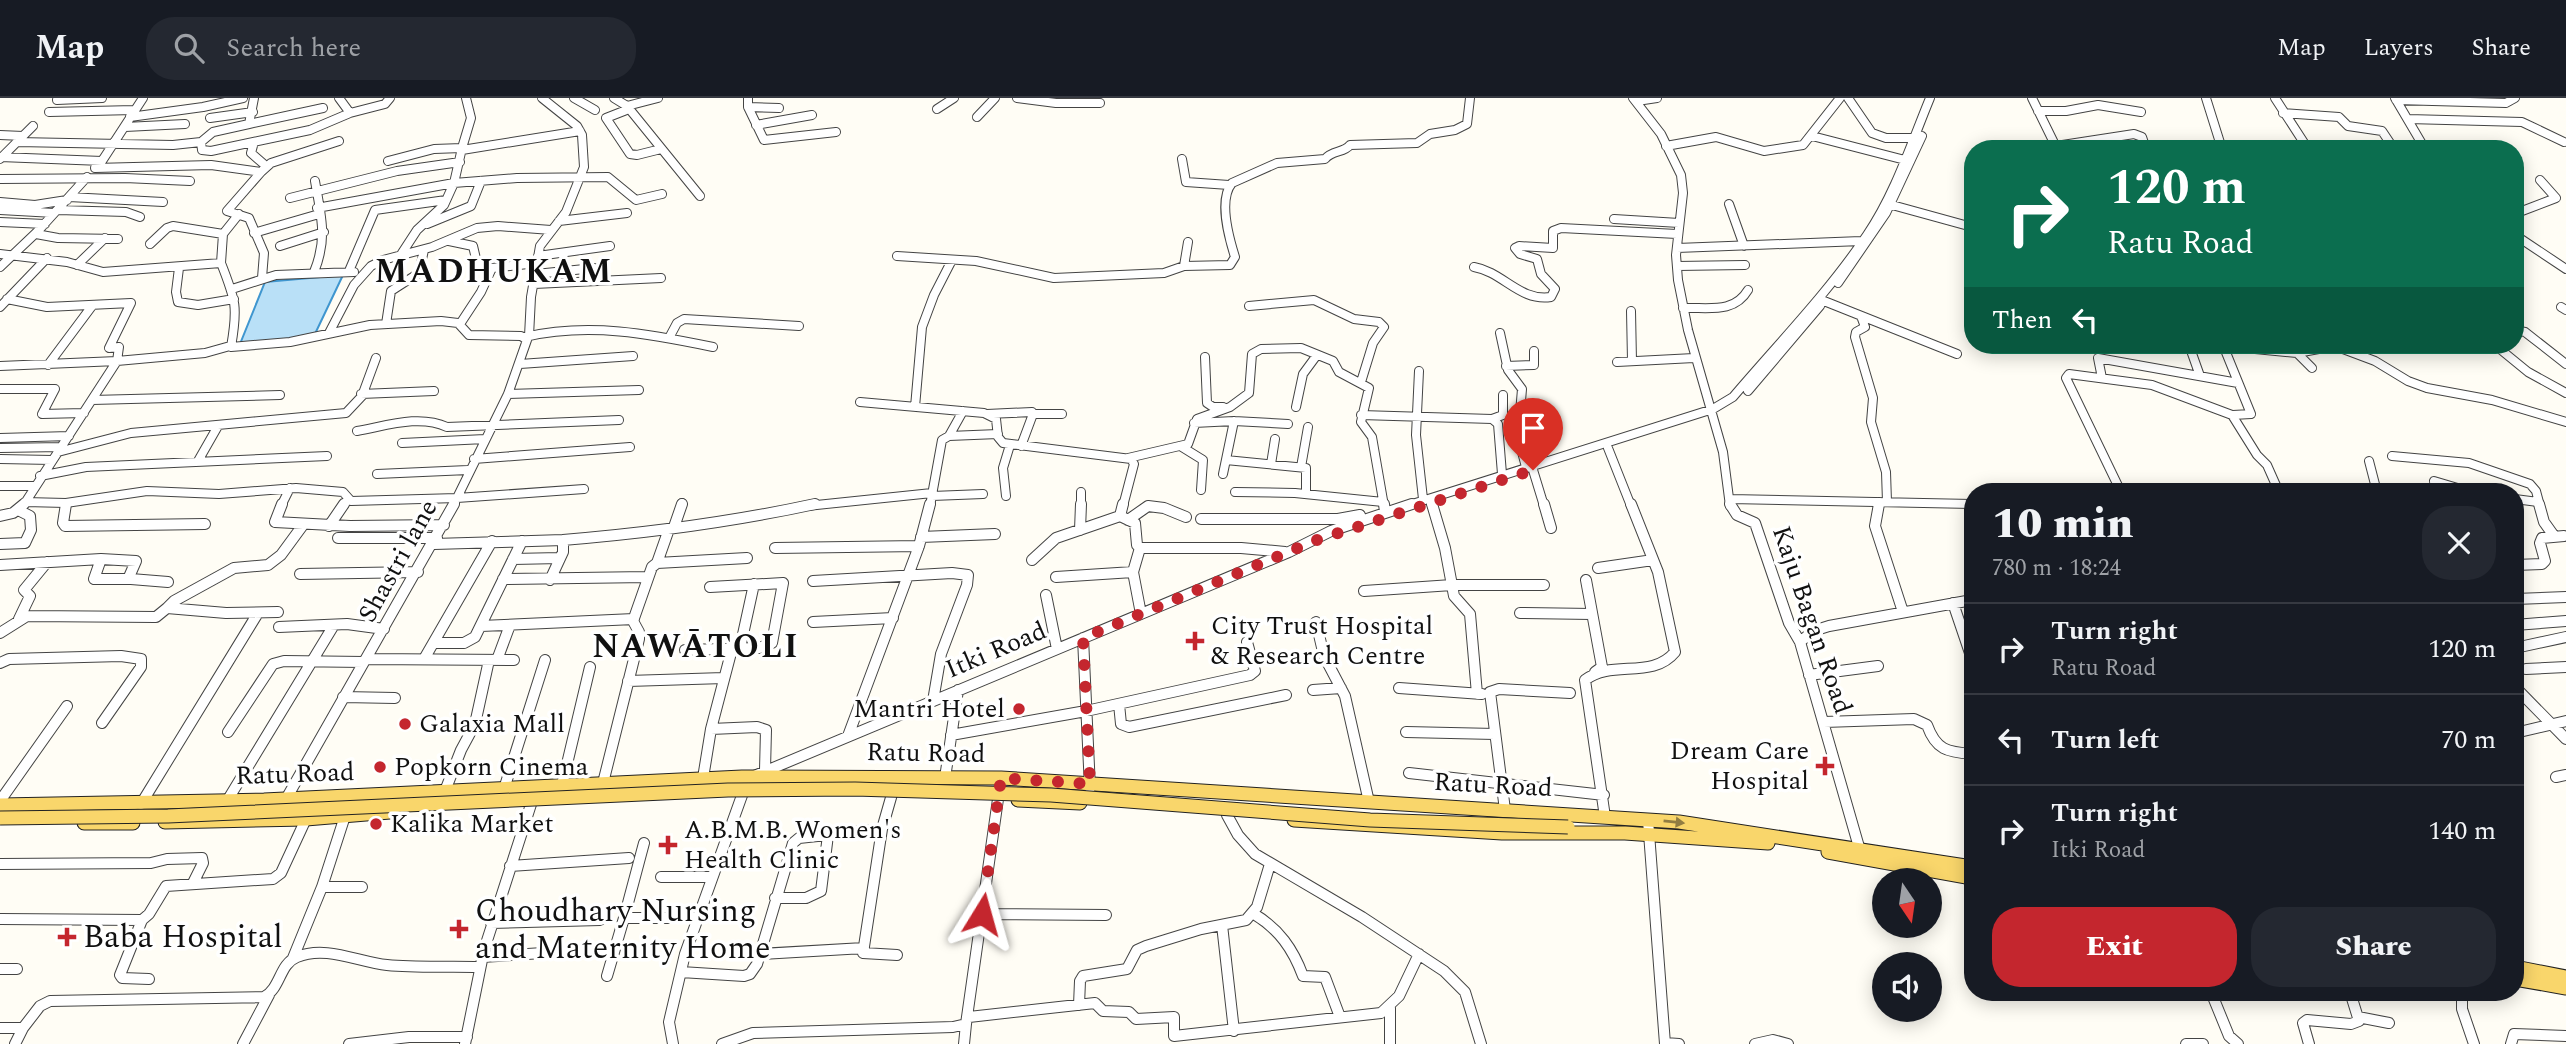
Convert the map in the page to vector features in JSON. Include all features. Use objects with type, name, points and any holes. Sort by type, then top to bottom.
[{"type":"main road","name":"Ratu Road","points":[[0,803],[141,804],[286,799],[703,778],[1001,778],[1604,816],[1649,827],[1964,866]]},
{"type":"main road","points":[[0,810],[172,809],[730,783],[857,782],[1052,788],[1370,813],[1567,824],[1600,834]]},
{"type":"main road","points":[[0,818],[168,816],[728,790],[855,789],[1051,795],[1370,820],[1567,824],[1604,816]]},
{"type":"main road","name":"Ratu Road","points":[[0,824],[306,819],[740,796],[891,796],[1090,804],[1366,827],[1600,834],[1649,827]]},
{"type":"main road","name":"Ratu Road","points":[[1860,853],[1964,876]]},
{"type":"main road","points":[[2524,969],[2566,977]]},
{"type":"main road","points":[[2524,981],[2566,988]]},
{"type":"street","points":[[57,100],[102,98]]},
{"type":"street","points":[[0,267],[36,234],[102,161],[115,145],[143,98]]},
{"type":"street","points":[[49,112],[132,113],[203,107],[243,98]]},
{"type":"street","points":[[249,124],[254,98]]},
{"type":"street","points":[[339,98],[350,113]]},
{"type":"street","points":[[204,151],[318,128],[350,113],[385,104],[390,98]]},
{"type":"street","points":[[402,253],[420,227],[441,209],[454,183],[471,118],[466,98]]},
{"type":"street","points":[[542,98],[569,118],[580,131]]},
{"type":"street","points":[[555,107],[575,98],[595,110]]},
{"type":"street","points":[[614,98],[628,108],[700,196]]},
{"type":"street","points":[[658,98],[606,118],[627,151],[637,155],[661,149]]},
{"type":"street","points":[[748,98],[748,107],[764,140],[836,132]]},
{"type":"street","points":[[937,109],[954,98]]},
{"type":"street","points":[[977,117],[995,98]]},
{"type":"street","points":[[1017,98],[1100,103]]},
{"type":"street","points":[[1182,159],[1186,182],[1194,185],[1229,185],[1277,163],[1325,159],[1330,153],[1347,149],[1354,144],[1417,143],[1430,134],[1461,129],[1467,124],[1470,98]]},
{"type":"street","points":[[1635,99],[1657,98]]},
{"type":"street","points":[[1797,155],[1840,98]]},
{"type":"street","points":[[1848,98],[1870,135],[1880,138],[1914,138]]},
{"type":"street","points":[[1201,519],[1345,518],[1427,501],[1714,412],[1741,390],[1835,277],[1861,241],[1886,203],[1930,98]]},
{"type":"street","points":[[1317,540],[1502,474],[1608,448],[1714,412],[1741,398],[1824,301],[1875,234],[1892,205],[1937,98]]},
{"type":"street","points":[[2032,98],[2052,140]]},
{"type":"street","points":[[2113,107],[2117,98]]},
{"type":"street","points":[[2206,98],[2219,140]]},
{"type":"street","points":[[2275,98],[2302,140]]},
{"type":"street","points":[[2396,99],[2506,103],[2515,98]]},
{"type":"street","points":[[1635,99],[1666,146],[1682,182],[1676,248],[1683,308],[1694,358],[1714,412],[1730,499],[1964,504]]},
{"type":"street","points":[[2396,99],[2420,140]]},
{"type":"street","points":[[748,107],[779,108]]},
{"type":"street","points":[[2038,111],[2113,107],[2139,111],[2138,135]]},
{"type":"street","points":[[0,135],[20,139],[115,145],[173,145],[201,142],[213,132],[323,108]]},
{"type":"street","points":[[210,118],[253,111]]},
{"type":"street","points":[[2283,114],[2339,117],[2348,126],[2382,131],[2388,140]]},
{"type":"street","points":[[756,125],[812,115]]},
{"type":"street","points":[[2408,119],[2522,122],[2564,142]]},
{"type":"street","points":[[125,127],[185,124]]},
{"type":"street","points":[[0,158],[33,126]]},
{"type":"street","points":[[388,161],[414,157],[426,149],[462,149],[580,131]]},
{"type":"street","name":"Shastri lane","points":[[286,799],[444,525],[468,470],[508,394],[527,341],[540,246],[566,212],[582,178],[583,148],[580,131]]},
{"type":"street","points":[[2098,140],[2122,133],[2138,135],[2143,140]]},
{"type":"street","points":[[1812,136],[1905,160]]},
{"type":"street","points":[[1666,146],[1716,137],[1764,151],[1803,145]]},
{"type":"street","points":[[95,168],[223,166],[263,169],[339,141]]},
{"type":"street","points":[[197,166],[204,151],[201,142]]},
{"type":"street","points":[[254,142],[251,153],[263,169]]},
{"type":"street","points":[[0,158],[102,161]]},
{"type":"street","points":[[290,198],[316,186],[460,162]]},
{"type":"street","points":[[262,278],[264,253],[249,218],[228,212],[227,209],[258,178],[263,169]]},
{"type":"street","points":[[0,179],[125,177],[190,181]]},
{"type":"street","points":[[254,233],[318,211],[399,192],[454,183],[613,178],[636,200],[662,194]]},
{"type":"street","points":[[2524,210],[2556,198],[2540,180]]},
{"type":"street","points":[[420,227],[471,206],[481,181]]},
{"type":"street","points":[[897,256],[985,263],[1054,278],[1164,273],[1184,266],[1216,268],[1234,261],[1226,227],[1229,185]]},
{"type":"street","points":[[314,272],[324,232],[318,211],[316,186]]},
{"type":"street","points":[[395,205],[399,192]]},
{"type":"street","points":[[0,202],[35,205],[68,198],[163,202]]},
{"type":"street","points":[[349,271],[373,212],[395,205],[446,200]]},
{"type":"street","points":[[1729,204],[1744,246]]},
{"type":"street","points":[[1892,205],[1964,225]]},
{"type":"street","points":[[0,210],[126,212],[140,216]]},
{"type":"street","points":[[559,221],[627,213]]},
{"type":"street","points":[[230,346],[237,319],[232,289],[221,263],[223,234],[239,214]]},
{"type":"street","points":[[1614,219],[1679,223]]},
{"type":"street","points":[[0,222],[45,224]]},
{"type":"street","points":[[330,333],[361,273],[381,261],[402,253],[424,250],[466,232],[497,225],[551,230]]},
{"type":"street","points":[[150,244],[167,228],[173,226],[223,234]]},
{"type":"street","points":[[1474,267],[1497,274],[1524,296],[1546,299],[1554,293],[1553,286],[1542,274],[1537,259],[1516,252],[1515,248],[1553,248],[1553,231],[1561,228],[1677,234]]},
{"type":"street","points":[[280,246],[324,232]]},
{"type":"street","points":[[36,234],[58,238],[118,239]]},
{"type":"street","points":[[77,264],[105,238]]},
{"type":"street","points":[[449,241],[473,246],[477,263],[492,268],[610,246]]},
{"type":"street","points":[[1676,248],[1861,241]]},
{"type":"street","points":[[2524,241],[2566,270]]},
{"type":"street","points":[[1184,266],[1188,242]]},
{"type":"street","points":[[386,324],[391,290],[419,273],[424,250]]},
{"type":"street","points":[[0,254],[47,258],[103,272],[221,263]]},
{"type":"street","points":[[0,307],[47,258]]},
{"type":"street","points":[[915,407],[922,327],[934,295],[952,260]]},
{"type":"street","points":[[1677,266],[1745,265]]},
{"type":"street","points":[[179,268],[176,292],[178,302],[198,305],[234,299]]},
{"type":"street","points":[[460,324],[481,292],[492,268]]},
{"type":"street","points":[[536,274],[594,268]]},
{"type":"street","points":[[232,289],[262,278],[314,272],[361,273]]},
{"type":"street","points":[[534,284],[662,278]]},
{"type":"street","points":[[1683,308],[1733,306],[1741,302],[1748,290]]},
{"type":"street","points":[[7,299],[42,307],[131,303],[109,348],[119,347],[117,361],[22,506]]},
{"type":"street","points":[[1250,306],[1314,300],[1323,302],[1328,309],[1350,318],[1379,322],[1384,327],[1373,343],[1361,382]]},
{"type":"street","points":[[1824,301],[1957,354]]},
{"type":"street","points":[[48,365],[92,306]]},
{"type":"street","points":[[1631,311],[1632,361]]},
{"type":"street","points":[[1861,316],[1865,327],[1856,332],[1855,337],[1873,398],[1871,422],[1886,472],[1883,502],[1875,526],[1903,612]]},
{"type":"street","points":[[669,338],[677,323],[684,319],[799,326]]},
{"type":"street","points":[[0,366],[117,361],[205,353],[230,346],[290,342],[386,324],[441,321],[460,324],[469,335],[526,336],[554,331],[596,330],[713,346]]},
{"type":"street","points":[[2524,332],[2566,364]]},
{"type":"street","points":[[1500,333],[1506,366],[1520,384],[1523,394],[1518,437],[1551,528]]},
{"type":"street","points":[[986,414],[996,419],[999,440],[1015,446],[1127,458],[1182,447],[1191,440],[1194,423],[1203,416],[1230,407],[1249,393],[1252,354],[1255,351],[1296,347],[1333,361],[1343,375],[1361,382],[1369,390],[1361,422],[1372,437],[1384,508]]},
{"type":"street","points":[[1506,366],[1534,365],[1534,351]]},
{"type":"street","points":[[2192,354],[2200,376]]},
{"type":"street","points":[[2117,483],[2066,378],[2069,374],[2152,385],[2233,415],[2251,414],[2227,354]]},
{"type":"street","points":[[2298,354],[2312,368]]},
{"type":"street","points":[[2358,354],[2427,388],[2492,400],[2566,422]]},
{"type":"street","points":[[2506,354],[2528,372],[2566,393]]},
{"type":"street","points":[[1296,407],[1303,374],[1317,355]]},
{"type":"street","points":[[520,364],[633,356]]},
{"type":"street","points":[[1205,357],[1207,403],[1213,407],[1230,407]]},
{"type":"street","points":[[0,459],[76,450],[123,434],[269,424],[346,413],[353,409],[376,358]]},
{"type":"street","points":[[1617,362],[1694,358]]},
{"type":"street","points":[[2102,378],[2098,358],[2238,383]]},
{"type":"street","points":[[1419,371],[1414,416],[1415,453],[1455,600],[1470,614],[1477,694]]},
{"type":"street","points":[[0,389],[55,389],[54,395],[42,409],[42,414],[84,414]]},
{"type":"street","points":[[508,394],[639,390]]},
{"type":"street","points":[[361,394],[434,391]]},
{"type":"street","points":[[92,400],[280,395]]},
{"type":"street","points":[[1362,415],[1492,419],[1503,415],[1503,395]]},
{"type":"street","points":[[860,402],[986,414],[1032,412]]},
{"type":"street","points":[[848,736],[920,542],[941,444],[949,436],[963,411]]},
{"type":"street","points":[[1006,496],[1003,468],[1033,414],[1062,414]]},
{"type":"street","points":[[2233,415],[2257,455],[2267,465],[2275,483]]},
{"type":"street","points":[[1492,419],[1497,424],[1502,474]]},
{"type":"street","points":[[357,430],[414,421],[434,421],[447,426],[619,420]]},
{"type":"street","points":[[1194,423],[1234,421],[1288,424]]},
{"type":"street","points":[[1223,474],[1234,421]]},
{"type":"street","points":[[198,461],[218,426]]},
{"type":"street","points":[[1301,467],[1308,427]]},
{"type":"street","points":[[949,436],[998,434]]},
{"type":"street","points":[[0,438],[69,436]]},
{"type":"street","points":[[402,443],[485,439]]},
{"type":"street","points":[[1271,464],[1275,439]]},
{"type":"street","points":[[474,459],[631,447]]},
{"type":"street","points":[[1182,447],[1203,460],[1201,490]]},
{"type":"street","points":[[0,448],[57,453]]},
{"type":"street","points":[[1595,672],[1653,666],[1674,657],[1664,594],[1608,448]]},
{"type":"street","points":[[40,476],[86,467],[327,456]]},
{"type":"street","points":[[2392,456],[2484,467],[2530,484],[2536,491],[2541,515],[2563,538]]},
{"type":"street","points":[[1124,518],[1134,464],[1127,458]]},
{"type":"street","points":[[1226,460],[1308,469],[1307,494]]},
{"type":"street","points":[[2369,461],[2374,483]]},
{"type":"street","points":[[377,474],[468,470]]},
{"type":"street","points":[[2434,481],[2441,483]]},
{"type":"street","points":[[0,486],[34,486]]},
{"type":"street","points":[[0,516],[22,506],[66,503],[139,491],[219,494],[290,488],[337,491],[346,494],[348,499]]},
{"type":"street","points":[[290,488],[274,520],[280,523],[329,526],[444,525]]},
{"type":"street","points":[[348,499],[457,498],[584,489]]},
{"type":"street","points":[[1080,530],[1081,492]]},
{"type":"street","points":[[1235,492],[1307,494],[1384,508]]},
{"type":"street","points":[[338,538],[435,541],[563,540],[654,533],[825,502],[932,494],[983,494]]},
{"type":"street","points":[[329,526],[348,499]]},
{"type":"street","name":"Kaju Bagan Road","points":[[1730,499],[1734,513],[1755,523],[1789,623],[1800,642],[1860,853]]},
{"type":"street","points":[[2524,500],[2538,502]]},
{"type":"street","points":[[66,503],[63,523],[65,526],[205,524]]},
{"type":"street","points":[[604,783],[640,634],[633,624],[634,619],[647,577],[657,563],[682,503]]},
{"type":"street","points":[[14,564],[31,530],[30,516],[22,506]]},
{"type":"street","points":[[1032,560],[1052,540],[1124,518],[1148,506],[1160,507],[1186,517]]},
{"type":"street","points":[[1317,540],[1384,508]]},
{"type":"street","points":[[1124,518],[1137,526],[1140,548],[1133,572],[1141,614]]},
{"type":"street","points":[[19,619],[27,616],[156,617],[174,601],[234,568],[268,565],[281,555],[303,525]]},
{"type":"street","points":[[775,548],[920,542],[995,534]]},
{"type":"street","points":[[2524,565],[2542,564],[2545,561],[2540,543],[2542,538],[2563,538]]},
{"type":"street","points":[[550,580],[565,545],[563,540]]},
{"type":"street","name":"Itki Road","points":[[750,778],[1317,540]]},
{"type":"street","points":[[424,659],[492,541]]},
{"type":"street","points":[[434,643],[467,642],[475,637],[522,541]]},
{"type":"street","points":[[0,544],[25,543]]},
{"type":"street","points":[[1140,548],[1241,548],[1289,552]]},
{"type":"street","points":[[513,559],[560,558]]},
{"type":"street","points":[[657,563],[747,558]]},
{"type":"street","points":[[0,565],[101,559],[136,561],[131,579]]},
{"type":"street","points":[[101,559],[94,579],[167,582]]},
{"type":"street","points":[[1598,568],[1653,560]]},
{"type":"street","points":[[0,633],[10,629],[19,619],[30,596],[24,590],[47,562]]},
{"type":"street","points":[[300,574],[418,572]]},
{"type":"street","points":[[1056,577],[1133,572]]},
{"type":"street","points":[[813,580],[964,573],[968,575],[967,585],[941,654],[933,701]]},
{"type":"street","points":[[503,579],[647,577]]},
{"type":"street","points":[[1586,580],[1602,667],[1585,680],[1604,795],[1604,816]]},
{"type":"street","points":[[685,650],[769,646],[774,639],[783,583],[710,587]]},
{"type":"street","points":[[703,778],[711,729],[724,678],[736,649],[754,584]]},
{"type":"street","points":[[1364,591],[1452,585],[1544,585]]},
{"type":"street","points":[[1046,595],[1057,649]]},
{"type":"street","points":[[2524,599],[2566,597]]},
{"type":"street","points":[[1800,642],[1813,631],[1829,626],[1964,601]]},
{"type":"street","points":[[1953,603],[1964,635]]},
{"type":"street","points":[[167,608],[278,612]]},
{"type":"street","points":[[141,804],[258,613]]},
{"type":"street","points":[[1520,613],[1592,614]]},
{"type":"street","points":[[813,622],[893,618]]},
{"type":"street","points":[[481,626],[634,619]]},
{"type":"street","points":[[2524,624],[2566,621]]},
{"type":"street","points":[[1316,622],[1324,656],[1341,688],[1369,802]]},
{"type":"street","points":[[227,801],[334,625]]},
{"type":"street","points":[[279,627],[360,625],[384,629]]},
{"type":"street","points":[[445,791],[461,750],[475,724],[493,660],[510,625]]},
{"type":"street","points":[[2524,646],[2566,637]]},
{"type":"street","points":[[1083,638],[1090,804]]},
{"type":"street","points":[[951,735],[1086,711],[1254,673],[1247,642]]},
{"type":"street","points":[[0,663],[9,659],[121,656],[141,659],[141,667],[102,723]]},
{"type":"street","points":[[228,732],[273,664],[424,659],[514,660]]},
{"type":"street","points":[[504,789],[545,660]]},
{"type":"street","points":[[1810,675],[1878,666]]},
{"type":"street","points":[[562,785],[590,667]]},
{"type":"street","points":[[2526,669],[2566,667]]},
{"type":"street","points":[[628,681],[724,678]]},
{"type":"street","points":[[1313,690],[1341,688]]},
{"type":"street","points":[[1399,688],[1490,695]]},
{"type":"street","points":[[1505,810],[1494,734],[1490,695],[1492,689],[1570,693]]},
{"type":"street","points":[[944,778],[958,690]]},
{"type":"street","points":[[1119,704],[1121,724],[1129,727],[1286,695]]},
{"type":"street","points":[[2524,696],[2566,739]]},
{"type":"street","points":[[343,697],[395,698]]},
{"type":"street","points":[[0,803],[67,706]]},
{"type":"street","points":[[1824,722],[1914,719],[1927,724],[1935,745],[1940,749],[1964,753]]},
{"type":"street","points":[[2524,731],[2566,721]]},
{"type":"street","points":[[711,729],[757,727],[766,730],[765,770]]},
{"type":"street","points":[[1406,732],[1494,734]]},
{"type":"street","points":[[1409,773],[1604,795]]},
{"type":"street","points":[[896,776],[883,829],[863,953],[897,955]]},
{"type":"street","points":[[673,1044],[669,1022],[696,918],[740,796],[750,778]]},
{"type":"street","points":[[964,1044],[1001,778]]},
{"type":"street","points":[[349,1044],[409,1037],[466,1040],[491,923],[536,787]]},
{"type":"street","points":[[1227,815],[1244,842],[1270,864],[1444,971],[1465,992],[1474,1013],[1481,1044]]},
{"type":"street","points":[[243,1044],[286,964],[293,958],[322,887],[345,816]]},
{"type":"street","points":[[149,979],[122,978],[120,975],[142,920],[149,914],[162,889],[172,884],[277,877],[306,819]]},
{"type":"street","points":[[1649,827],[1665,1044],[1679,1044]]},
{"type":"street","points":[[681,972],[744,976],[753,971],[793,843],[799,838],[883,829]]},
{"type":"street","points":[[775,898],[805,899],[817,896],[821,891],[828,835]]},
{"type":"street","points":[[607,976],[644,843]]},
{"type":"street","points":[[0,864],[151,863],[167,859],[202,858],[204,863],[193,883]]},
{"type":"street","points":[[510,866],[629,858]]},
{"type":"street","points":[[1079,1005],[1080,981],[1083,976],[1127,970],[1137,950],[1146,946],[1181,934],[1247,920],[1254,914],[1270,864]]},
{"type":"street","points":[[662,877],[711,877]]},
{"type":"street","points":[[322,887],[362,887]]},
{"type":"street","points":[[982,914],[1106,915]]},
{"type":"street","points":[[1254,914],[1264,919],[1294,950],[1303,975],[1325,976],[1340,1017]]},
{"type":"street","points":[[624,918],[696,918]]},
{"type":"street","points":[[0,919],[142,920]]},
{"type":"street","points":[[491,923],[600,920]]},
{"type":"street","points":[[1222,925],[1234,1031]]},
{"type":"street","points":[[760,954],[864,948]]},
{"type":"street","points":[[293,958],[320,952],[385,965],[481,962],[589,950]]},
{"type":"street","points":[[1390,1044],[1390,1008],[1419,954]]},
{"type":"street","points":[[0,969],[17,969]]},
{"type":"street","points":[[15,1044],[23,1028],[40,1006],[50,1001],[252,998],[269,995]]},
{"type":"street","points":[[2215,1001],[2229,1036],[2238,1044]]},
{"type":"street","points":[[2309,1044],[2303,1023],[2307,1020],[2351,1024],[2359,1021],[2353,1001]]},
{"type":"street","points":[[2462,1001],[2462,1009],[2474,1044]]},
{"type":"street","points":[[722,1044],[753,1033],[859,1037],[953,1027],[968,1021],[1095,1003],[1103,1011],[1123,1010],[1136,1019],[1174,1017],[1174,1036],[1381,1013],[1390,1008]]},
{"type":"street","points":[[2358,1017],[2389,1023]]},
{"type":"street","points":[[0,1028],[23,1028]]},
{"type":"street","points":[[2511,1044],[2514,1034],[2566,1036]]},
{"type":"street","points":[[1755,1044],[1773,1040],[1788,1044]]},
{"type":"street","points":[[2186,1044],[2203,1044]]},
{"type":"water","points":[[343,275],[314,336],[240,344],[265,282]]},
{"type":"place","name":"City Trust Hospital & Research Centre","points":[[1195,641]]},
{"type":"place","name":"Mantri Hotel","points":[[1019,709]]},
{"type":"place","name":"Galaxia Mall","points":[[405,724]]},
{"type":"place","name":"Dream Care Hospital","points":[[1825,766]]},
{"type":"place","name":"Popkorn Cinema","points":[[380,767]]},
{"type":"place","name":"Kalika Market","points":[[376,824]]},
{"type":"place","name":"A.B.M.B. Women's Health Clinic","points":[[668,845]]},
{"type":"place","name":"Choudhary Nursing and Maternity Home","points":[[459,929]]},
{"type":"place","name":"Baba Hospital","points":[[67,937]]},
{"type":"district","name":"MADHUKAM","points":[[494,272]]},
{"type":"district","name":"NAWĀTOLI","points":[[696,647]]},
{"type":"route","points":[[982,914],[1001,778],[1090,784],[1083,638],[1317,540],[1533,470]]}]
